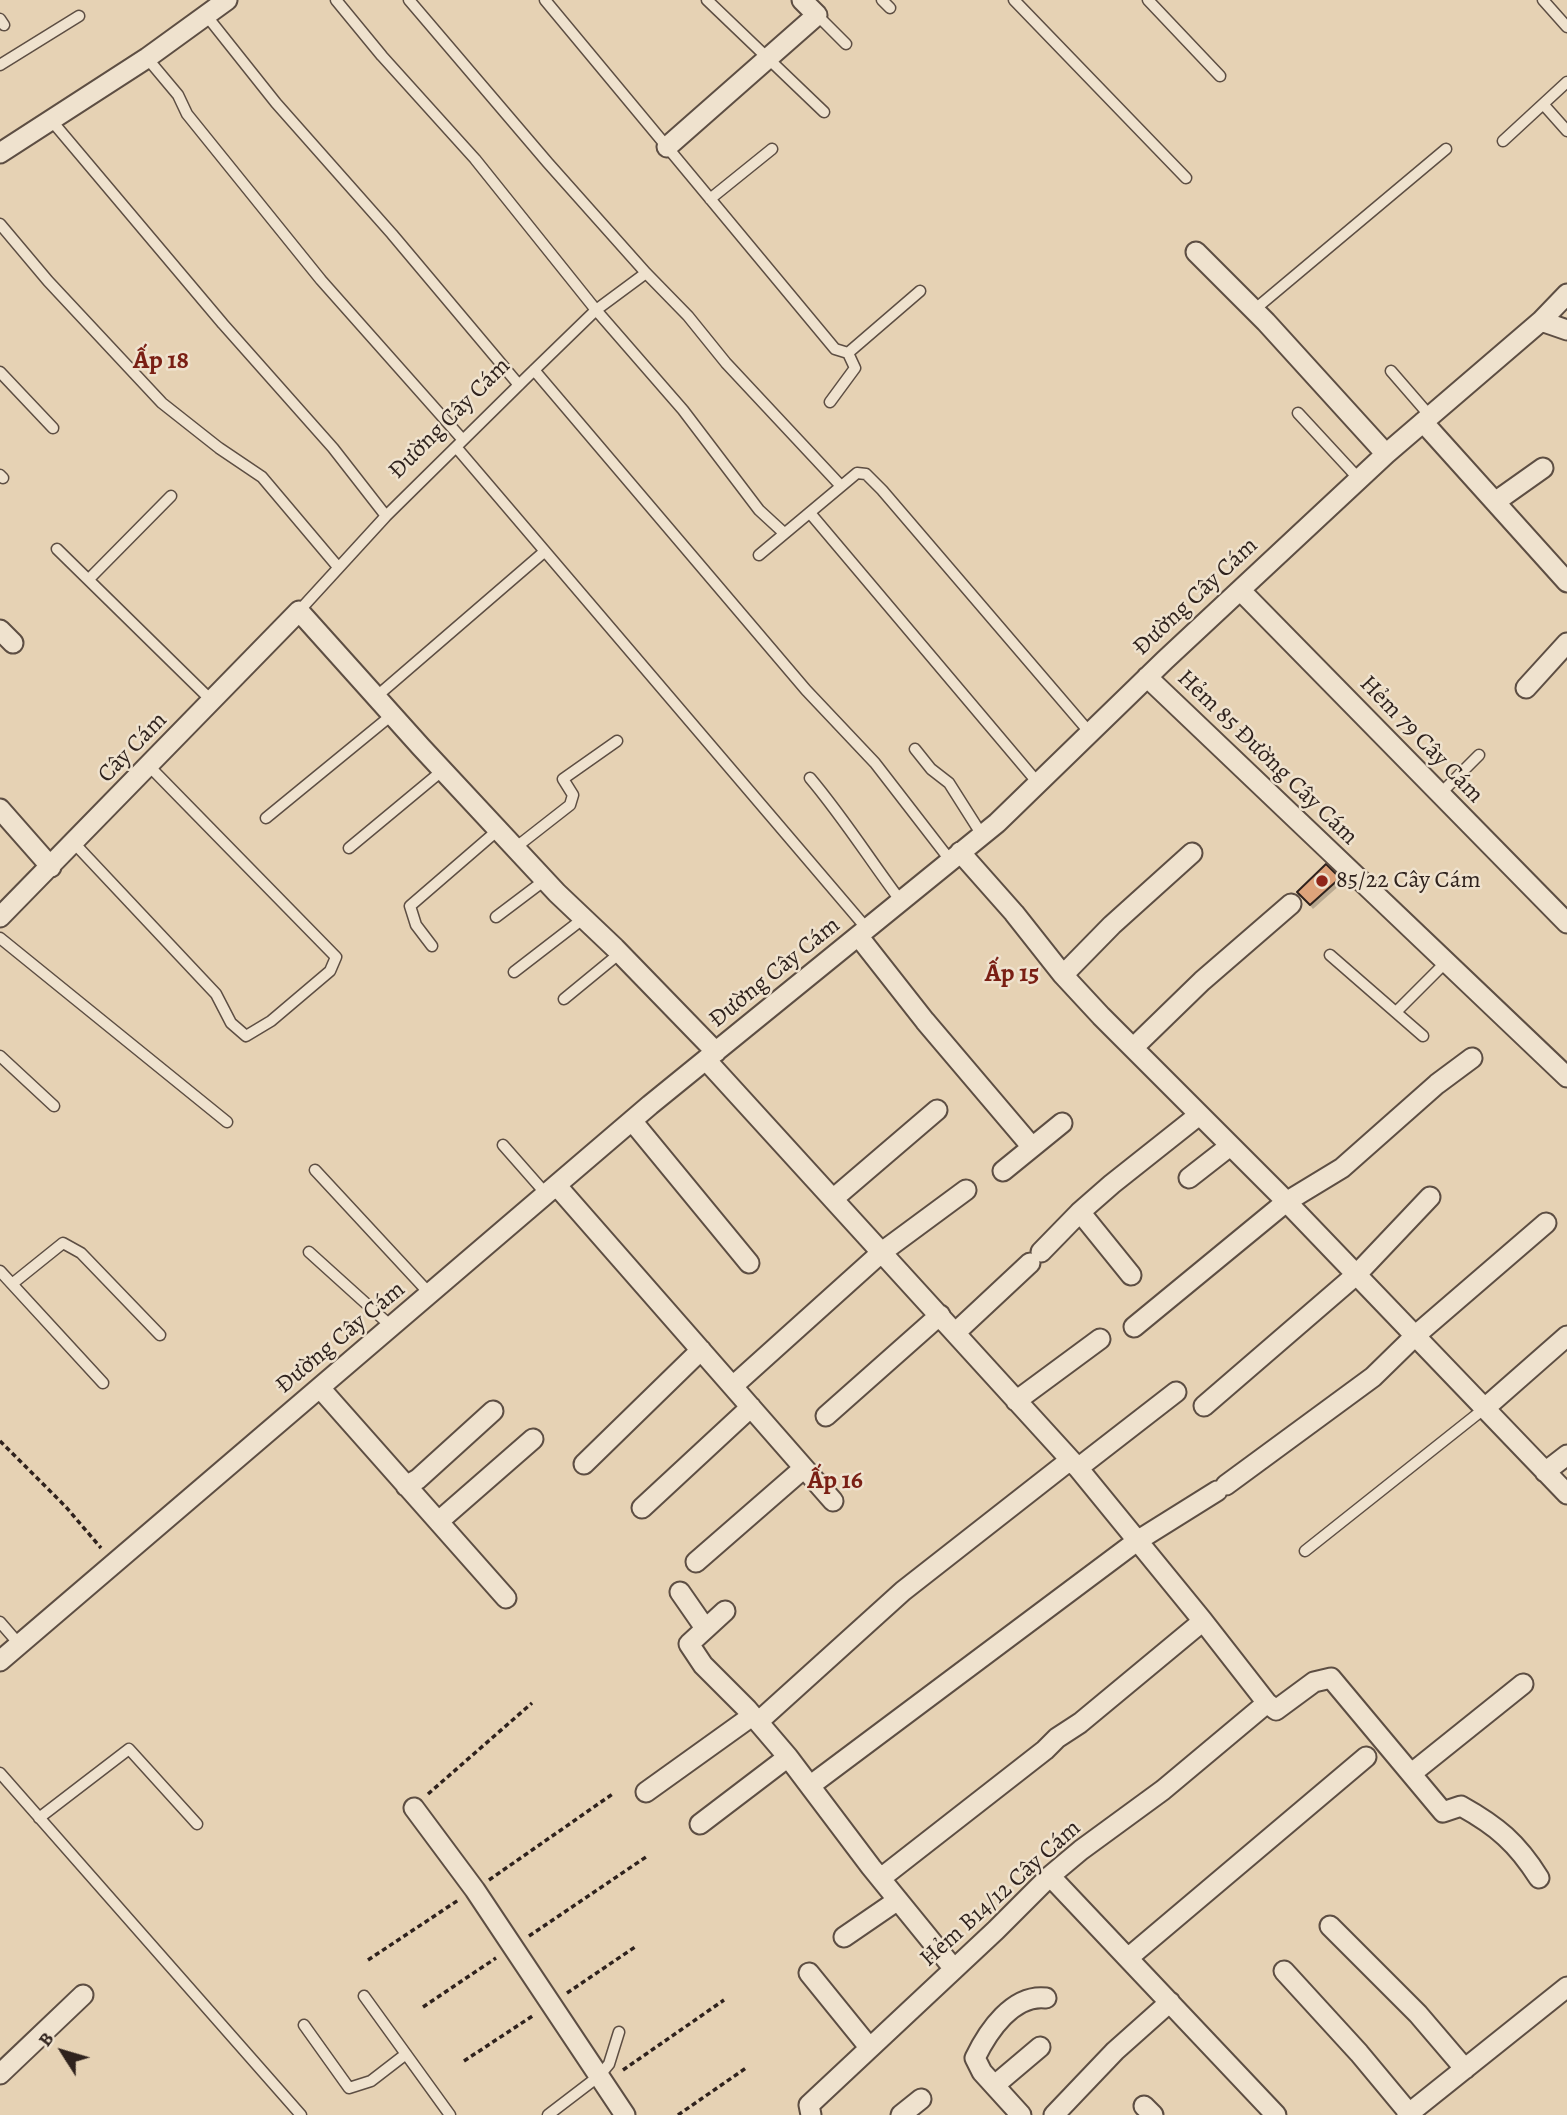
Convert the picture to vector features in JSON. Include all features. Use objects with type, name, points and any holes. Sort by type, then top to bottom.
[{"type":"street","points":[[3,144],[51,120],[147,58],[227,0]]},
{"type":"street","points":[[667,146],[817,16],[802,0]]},
{"type":"street","points":[[1196,252],[1254,310],[1386,454]]},
{"type":"street","name":"Đường Cây Cám","points":[[0,1661],[650,1105],[982,835],[1386,454],[1542,321],[1567,294]]},
{"type":"street","points":[[1542,321],[1567,330]]},
{"type":"street","points":[[1427,419],[1495,502],[1567,582]]},
{"type":"street","points":[[1495,502],[1543,468]]},
{"type":"street","name":"Hẻm 79 Cây Cám","points":[[1241,591],[1567,923]]},
{"type":"street","points":[[299,611],[443,771],[545,880],[620,953],[712,1056],[833,1199],[1073,1465],[1203,1621],[1267,1703],[1276,1710],[1314,1682],[1331,1678],[1443,1812],[1461,1806],[1488,1821],[1523,1852],[1539,1878]]},
{"type":"street","name":"Cây Cám","points":[[0,917],[299,611]]},
{"type":"street","points":[[1526,688],[1567,643]]},
{"type":"street","name":"Hẻm 85 Đường Cây Cám","points":[[1147,677],[1567,1077]]},
{"type":"street","points":[[0,809],[51,867]]},
{"type":"street","points":[[1063,975],[1112,925],[1192,853]]},
{"type":"street","points":[[955,856],[1014,913],[1063,975],[1133,1048],[1357,1274],[1567,1494]]},
{"type":"street","points":[[1133,1048],[1202,981],[1290,904]]},
{"type":"street","points":[[863,933],[925,1021],[1032,1147]]},
{"type":"street","points":[[1135,1327],[1286,1202],[1342,1168],[1437,1083],[1472,1058]]},
{"type":"street","points":[[833,1199],[937,1110]]},
{"type":"street","points":[[955,1333],[1036,1258],[1080,1212],[1199,1115]]},
{"type":"street","points":[[633,1122],[748,1263]]},
{"type":"street","points":[[1003,1171],[1062,1124]]},
{"type":"street","points":[[1189,1178],[1230,1146]]},
{"type":"street","points":[[733,1386],[882,1252],[966,1190]]},
{"type":"street","points":[[552,1191],[701,1350],[832,1501]]},
{"type":"street","points":[[1204,1406],[1357,1274],[1430,1198]]},
{"type":"street","points":[[1080,1212],[1131,1275]]},
{"type":"street","points":[[811,1785],[1137,1541],[1221,1488],[1373,1377],[1416,1335],[1545,1223]]},
{"type":"street","points":[[826,1416],[940,1315]]},
{"type":"street","points":[[1485,1408],[1567,1336]]},
{"type":"street","points":[[1016,1401],[1100,1339]]},
{"type":"street","points":[[584,1464],[701,1350]]},
{"type":"street","points":[[320,1388],[506,1598]]},
{"type":"street","points":[[646,1792],[755,1718],[904,1591],[1176,1392]]},
{"type":"street","points":[[642,1508],[751,1407]]},
{"type":"street","points":[[406,1486],[418,1479],[493,1411]]},
{"type":"street","points":[[439,1521],[533,1439]]},
{"type":"street","points":[[1545,1472],[1567,1455]]},
{"type":"street","points":[[696,1562],[804,1468]]},
{"type":"street","points":[[680,1592],[705,1628]]},
{"type":"street","points":[[725,1611],[689,1644],[703,1665],[755,1718],[811,1785],[880,1878],[954,1969]]},
{"type":"street","points":[[880,1878],[1057,1738],[1080,1723],[1203,1621]]},
{"type":"street","points":[[1412,1773],[1523,1684]]},
{"type":"street","name":"Hẻm B14/12 Cây Cám","points":[[810,2110],[869,2047],[996,1930],[1050,1876],[1080,1850],[1163,1790],[1267,1703]]},
{"type":"street","points":[[699,1824],[788,1757]]},
{"type":"street","points":[[1128,1958],[1366,1757]]},
{"type":"street","points":[[414,1808],[475,1890],[625,2115]]},
{"type":"street","points":[[1050,1876],[1276,2115]]},
{"type":"street","points":[[844,1937],[898,1900]]},
{"type":"street","points":[[1330,1926],[1418,2014],[1465,2069]]},
{"type":"street","points":[[1284,1971],[1359,2053],[1408,2114],[1567,1987]]},
{"type":"street","points":[[809,1973],[869,2047]]},
{"type":"street","points":[[0,2074],[83,1995]]},
{"type":"street","points":[[1021,2115],[982,2072],[975,2058],[984,2039],[1020,2001],[1034,1997],[1046,1998]]},
{"type":"street","points":[[1054,2115],[1115,2051],[1170,2002]]},
{"type":"street","points":[[995,2085],[1040,2047]]},
{"type":"street","points":[[901,2115],[922,2099]]},
{"type":"lane","points":[[336,0],[382,57],[475,159],[596,310],[683,410],[760,510],[784,533]]},
{"type":"lane","points":[[409,0],[646,274],[688,316],[726,363],[841,486]]},
{"type":"lane","points":[[545,0],[835,349],[848,353],[855,368],[830,401]]},
{"type":"lane","points":[[707,0],[824,112]]},
{"type":"lane","points":[[1014,0],[1186,178]]},
{"type":"lane","points":[[1148,0],[1220,76]]},
{"type":"lane","points":[[1543,0],[1567,27]]},
{"type":"lane","points":[[206,15],[276,103],[519,385]]},
{"type":"lane","points":[[0,65],[79,16]]},
{"type":"lane","points":[[817,16],[846,44]]},
{"type":"lane","points":[[147,58],[178,95],[187,114],[321,280],[460,443],[544,552],[863,933]]},
{"type":"lane","points":[[1503,141],[1567,82]]},
{"type":"lane","points":[[1543,104],[1567,131]]},
{"type":"lane","points":[[51,120],[222,324],[333,448],[386,516]]},
{"type":"lane","points":[[710,199],[772,149]]},
{"type":"lane","points":[[1254,310],[1446,149]]},
{"type":"lane","points":[[0,224],[48,281],[162,403],[219,448],[262,477],[338,567]]},
{"type":"lane","name":"Đường Cây Cám","points":[[299,611],[386,516],[534,370],[596,310],[646,274]]},
{"type":"lane","points":[[848,353],[920,291]]},
{"type":"lane","points":[[534,370],[806,690],[875,763],[955,856]]},
{"type":"lane","points":[[1391,371],[1427,419]]},
{"type":"lane","points":[[0,372],[53,428]]},
{"type":"lane","points":[[1298,413],[1359,479]]},
{"type":"lane","points":[[759,555],[857,473],[862,473],[882,490],[1091,734]]},
{"type":"lane","points":[[89,579],[171,496]]},
{"type":"lane","points":[[810,513],[1038,783]]},
{"type":"lane","points":[[57,550],[212,701]]},
{"type":"lane","points":[[377,696],[544,552]]},
{"type":"lane","points":[[266,818],[393,714]]},
{"type":"lane","points":[[515,848],[570,805],[573,794],[564,779],[617,741]]},
{"type":"lane","points":[[915,749],[931,769],[949,783],[982,835]]},
{"type":"lane","points":[[1440,794],[1479,755]]},
{"type":"lane","points":[[74,843],[216,994],[231,1023],[246,1036],[271,1021],[330,971],[337,957],[149,766]]},
{"type":"lane","points":[[349,848],[443,771]]},
{"type":"lane","points":[[810,778],[838,811],[859,846],[900,900]]},
{"type":"lane","points":[[432,946],[416,925],[410,906],[498,830]]},
{"type":"lane","points":[[496,917],[545,880]]},
{"type":"lane","points":[[514,972],[584,918]]},
{"type":"lane","points":[[0,938],[227,1122]]},
{"type":"lane","points":[[564,999],[620,953]]},
{"type":"lane","points":[[1330,955],[1423,1036]]},
{"type":"lane","points":[[1396,1012],[1446,962]]},
{"type":"lane","points":[[0,1056],[54,1106]]},
{"type":"lane","points":[[503,1144],[552,1191]]},
{"type":"lane","points":[[315,1170],[431,1294]]},
{"type":"lane","points":[[12,1284],[62,1243],[81,1253],[160,1335]]},
{"type":"lane","points":[[309,1252],[392,1327]]},
{"type":"lane","points":[[0,1271],[103,1383]]},
{"type":"lane","points":[[1305,1551],[1485,1408]]},
{"type":"lane","points":[[0,1622],[19,1644]]},
{"type":"lane","points":[[39,1818],[129,1749],[197,1824]]},
{"type":"lane","points":[[0,1773],[301,2115]]},
{"type":"lane","points":[[364,1996],[450,2115]]},
{"type":"lane","points":[[304,2025],[349,2088],[371,2081],[406,2054]]},
{"type":"lane","points":[[548,2115],[601,2079],[609,2064],[619,2032]]},
{"type":"path","points":[[0,1441],[66,1507],[114,1563]]},
{"type":"path","points":[[414,1808],[447,1775],[532,1703]]},
{"type":"path","points":[[368,1960],[475,1890],[614,1793]]},
{"type":"path","points":[[423,2007],[646,1857]]},
{"type":"path","points":[[464,2061],[635,1947]]},
{"type":"path","points":[[601,2079],[724,2000]]},
{"type":"path","points":[[678,2115],[746,2068]]},
{"type":"building","name":"85/22 Cây Cám","points":[[1326,864],[1340,878],[1310,905],[1297,892]]},
{"type":"place","name":"85/22 Cây Cám","points":[[1322,881]]},
{"type":"district","name":"Ấp 18","points":[[161,362]]},
{"type":"district","name":"Ấp 15","points":[[1012,975]]},
{"type":"district","name":"Ấp 16","points":[[835,1482]]}]
